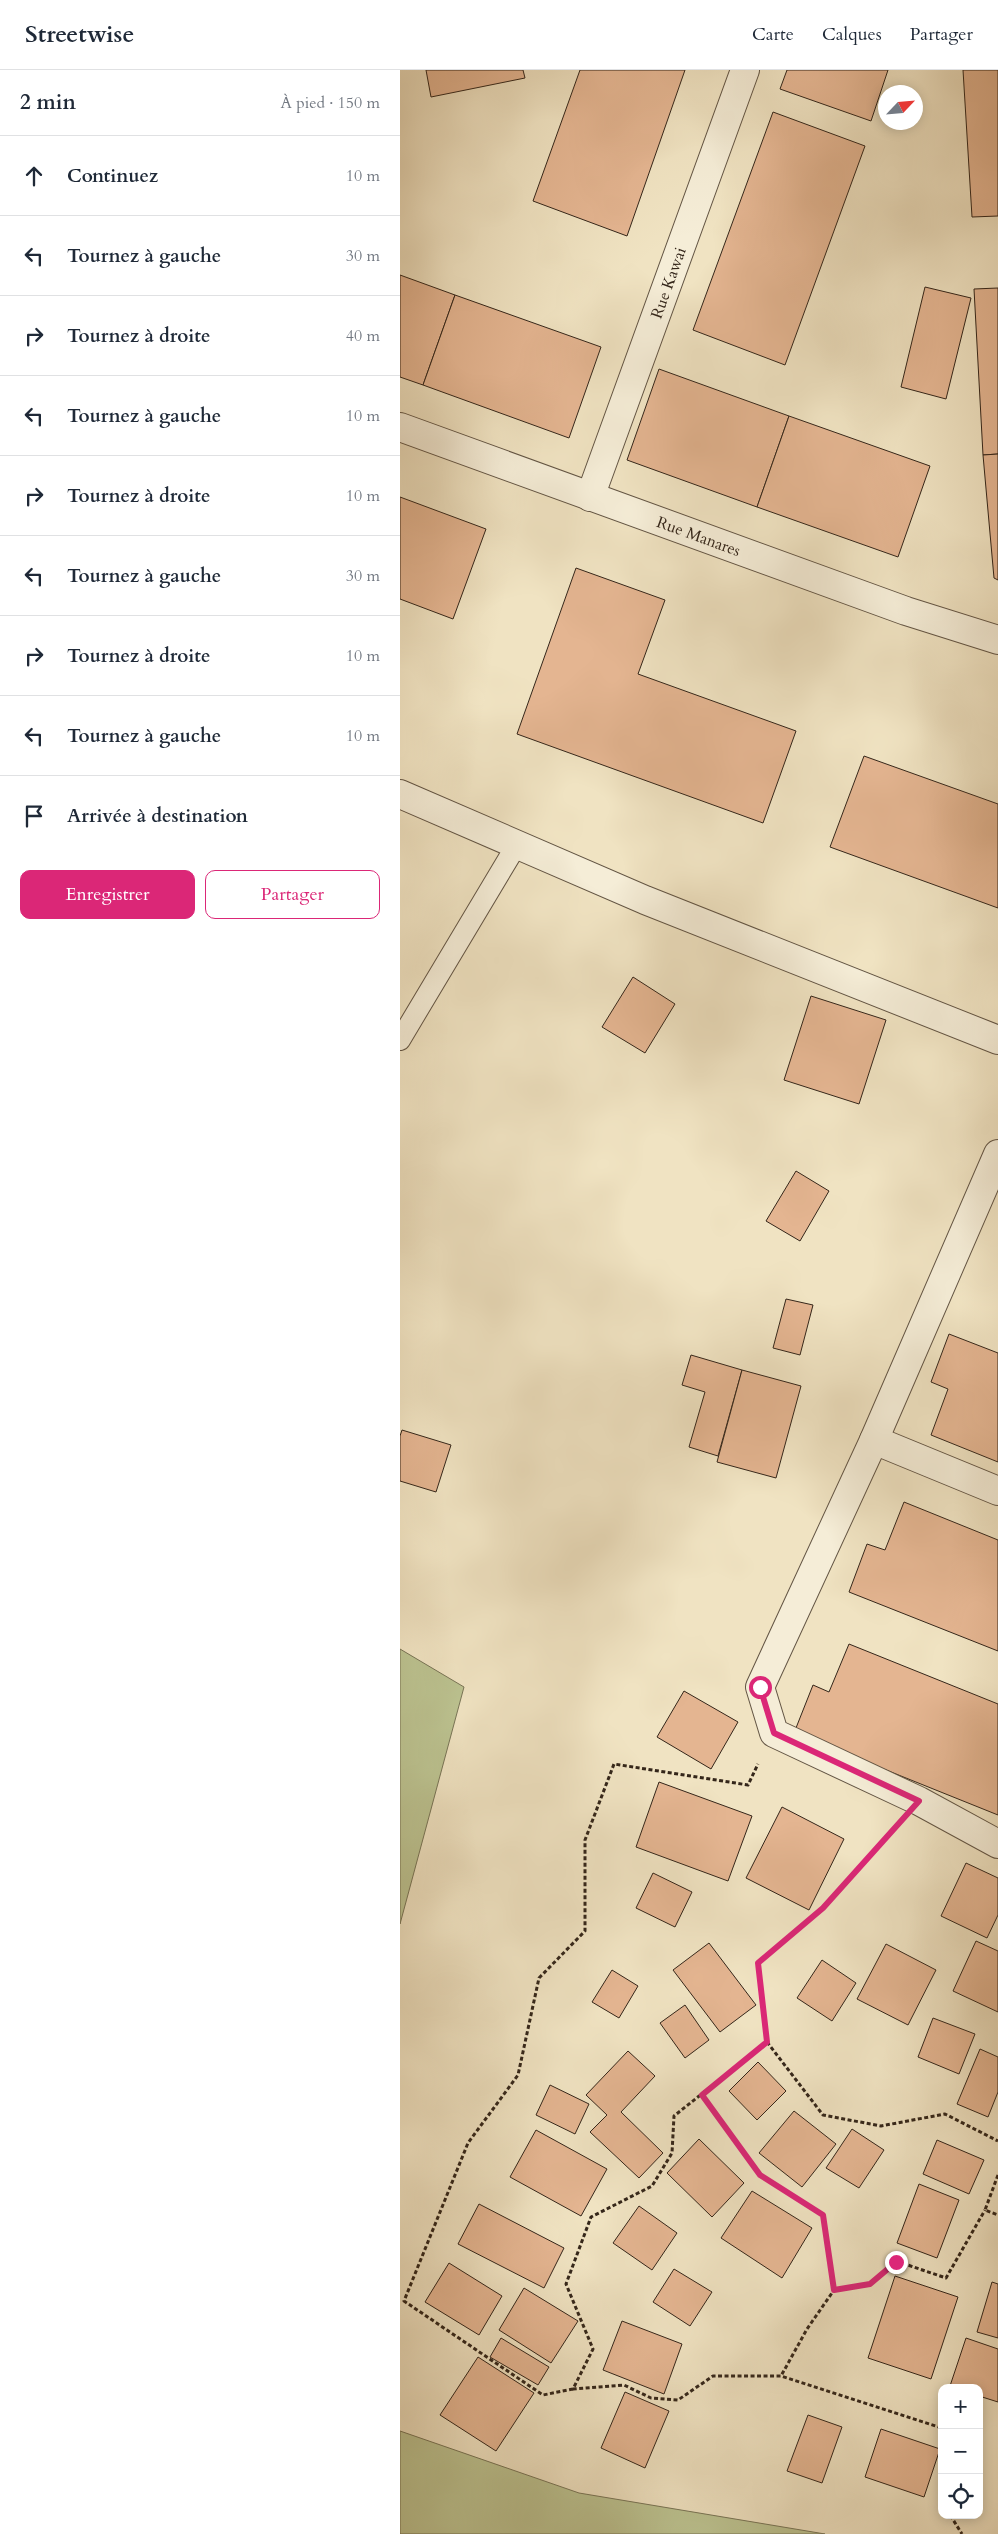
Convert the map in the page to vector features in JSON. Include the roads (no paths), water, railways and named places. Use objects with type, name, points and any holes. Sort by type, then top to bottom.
[{"type":"street","name":"Rue Kawai","points":[[590,497],[745,70]]},
{"type":"street","name":"Rue Manares","points":[[400,427],[897,608],[998,640]]},
{"type":"street","points":[[400,794],[516,846],[645,900],[998,1040]]},
{"type":"street","points":[[998,1154],[874,1440],[760,1687],[774,1733],[919,1801],[998,1844]]},
{"type":"street","points":[[874,1440],[998,1491]]},
{"type":"lane","points":[[400,1040],[516,846]]}]
